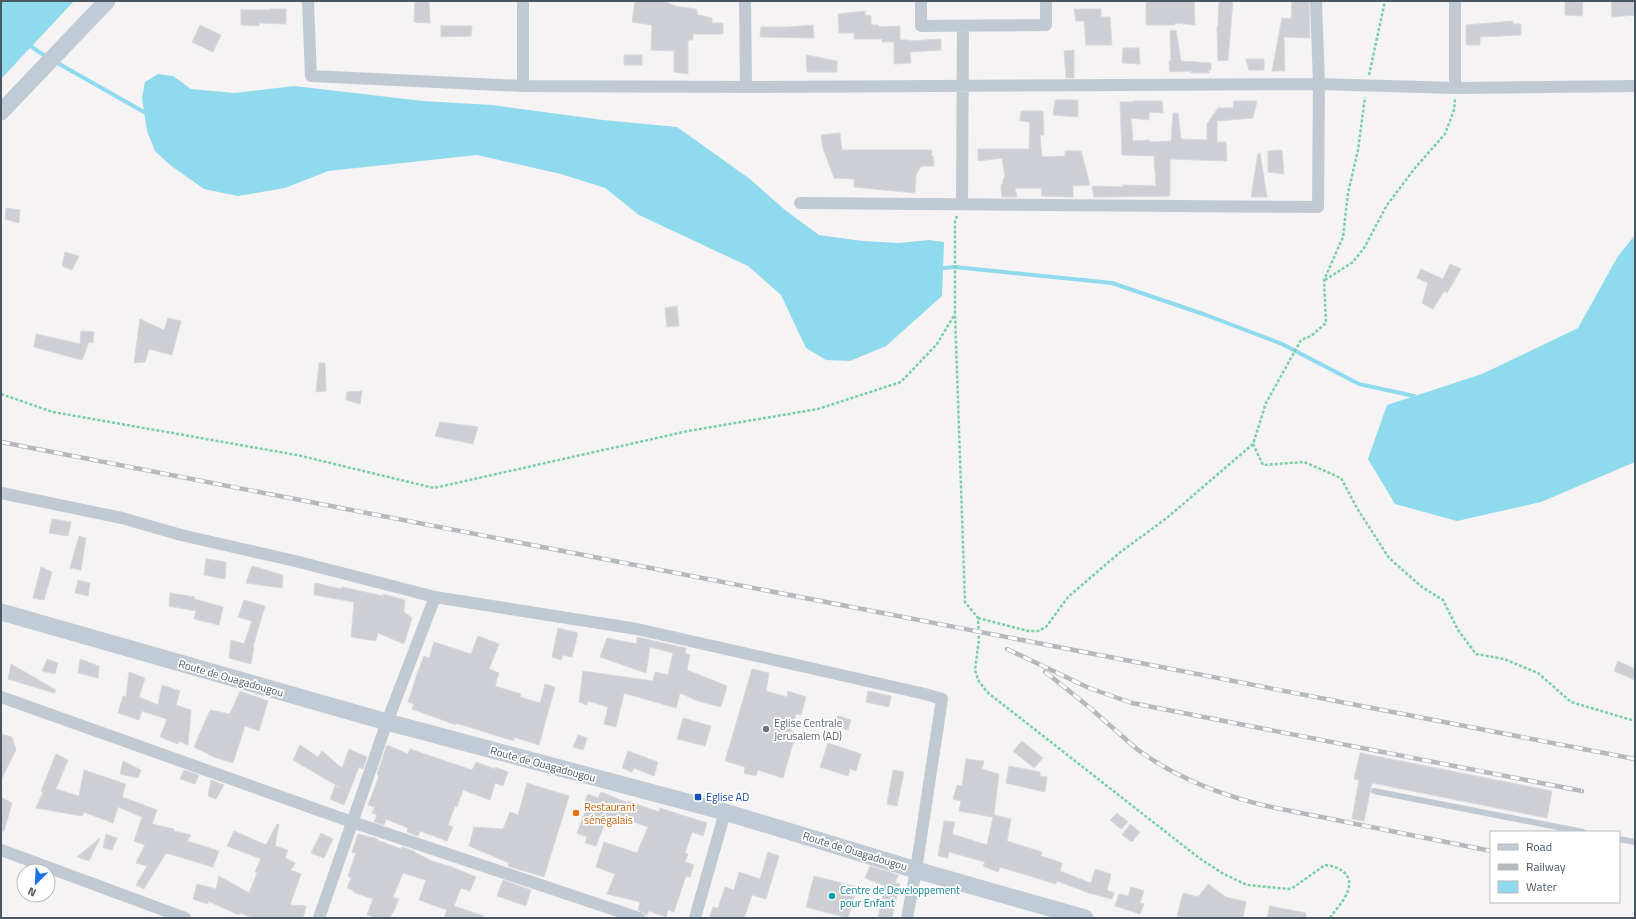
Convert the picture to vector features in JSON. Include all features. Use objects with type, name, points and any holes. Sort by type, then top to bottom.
[{"type":"street","points":[[1,112],[106,1]]},
{"type":"street","points":[[308,1],[311,76],[523,86],[746,87],[1318,84],[1455,88],[1635,86]]},
{"type":"street","points":[[523,1],[523,86]]},
{"type":"street","points":[[745,1],[746,87]]},
{"type":"street","points":[[921,1],[921,26],[1046,24],[1046,1]]},
{"type":"street","points":[[800,203],[1318,208],[1316,1]]},
{"type":"street","points":[[1455,1],[1455,88]]},
{"type":"street","points":[[962,204],[963,26]]},
{"type":"street","points":[[1,493],[122,518],[181,535],[295,561],[435,597],[637,629],[918,692],[942,699],[916,870],[907,918]]},
{"type":"street","points":[[319,918],[387,722],[435,597]]},
{"type":"street","name":"Route de Ouagadougou","points":[[1,612],[387,722],[725,812],[916,870],[1085,918]]},
{"type":"street","points":[[1,697],[352,822],[639,918]]},
{"type":"street","points":[[695,918],[725,812]]},
{"type":"street","points":[[1,850],[186,918]]},
{"type":"lane","points":[[1374,791],[1578,831]]},
{"type":"lane","points":[[1620,839],[1635,842]]},
{"type":"path","points":[[962,204],[955,221],[955,314],[965,602],[978,618],[1028,631],[1038,631],[1046,627],[1068,597],[1118,554],[1168,517],[1253,444],[1266,403],[1300,343],[1326,323],[1324,280],[1343,237],[1348,193],[1358,150],[1367,86],[1385,1]]},
{"type":"path","points":[[1324,280],[1353,262],[1364,248],[1387,205],[1415,168],[1445,134],[1454,110],[1455,88]]},
{"type":"path","points":[[1,394],[53,412],[297,455],[434,488],[688,431],[818,409],[901,382],[937,344],[955,314]]},
{"type":"path","points":[[1253,444],[1263,465],[1304,462],[1341,478],[1357,508],[1389,558],[1422,587],[1443,600],[1458,630],[1476,654],[1504,659],[1538,673],[1571,702],[1635,721]]},
{"type":"path","points":[[978,618],[979,639],[975,670],[978,680],[987,692],[1199,858],[1240,883],[1247,886],[1289,889],[1325,865],[1333,866],[1341,870],[1348,878],[1349,888],[1345,898],[1330,918]]},
{"type":"water","points":[[1,1],[74,1],[1,79]]},
{"type":"water","points":[[158,74],[173,76],[191,89],[234,93],[294,86],[423,101],[492,105],[603,120],[677,127],[750,179],[785,210],[819,235],[862,241],[899,243],[929,240],[944,242],[942,296],[886,346],[850,361],[826,360],[806,348],[781,295],[748,266],[639,215],[605,188],[561,174],[477,155],[328,171],[285,188],[238,196],[204,189],[170,165],[155,151],[147,131],[142,98],[145,82]]},
{"type":"water","points":[[1635,235],[1635,462],[1541,502],[1457,521],[1395,504],[1368,459],[1387,405],[1482,374],[1578,328],[1618,256]]},
{"type":"building","points":[[635,1],[663,1],[675,6],[696,9],[698,15],[712,18],[712,23],[723,23],[723,34],[693,34],[693,40],[688,40],[688,74],[674,72],[674,51],[651,50],[652,25],[632,22]]},
{"type":"building","points":[[1146,1],[1194,1],[1195,25],[1175,23],[1175,25],[1146,25]]},
{"type":"building","points":[[1219,1],[1233,1],[1228,60],[1218,61],[1217,27]]},
{"type":"building","points":[[1292,1],[1309,1],[1310,38],[1284,37],[1285,71],[1272,71],[1282,18],[1291,19]]},
{"type":"building","points":[[1565,1],[1583,1],[1582,16],[1565,15]]},
{"type":"building","points":[[1611,1],[1635,1],[1635,15],[1612,17]]},
{"type":"building","points":[[415,2],[429,2],[430,23],[414,22]]},
{"type":"building","points":[[286,9],[286,24],[259,23],[259,26],[241,25],[241,10]]},
{"type":"building","points":[[1074,9],[1101,9],[1101,17],[1110,17],[1112,45],[1086,45],[1084,21],[1076,21]]},
{"type":"building","points":[[865,11],[865,15],[871,16],[871,25],[878,25],[879,27],[900,26],[900,40],[910,41],[941,39],[941,50],[910,52],[911,63],[894,64],[894,42],[882,42],[882,39],[854,39],[854,33],[839,33],[838,14]]},
{"type":"building","points":[[1513,21],[1513,24],[1521,24],[1521,35],[1480,37],[1480,45],[1466,45],[1466,25]]},
{"type":"building","points":[[200,25],[221,35],[213,52],[192,42]]},
{"type":"building","points":[[813,25],[814,38],[760,37],[761,27]]},
{"type":"building","points":[[441,26],[472,26],[471,36],[441,37]]},
{"type":"building","points":[[1176,30],[1181,61],[1211,63],[1211,70],[1209,70],[1209,73],[1191,73],[1191,71],[1170,72],[1170,31]]},
{"type":"building","points":[[1123,48],[1139,48],[1140,64],[1122,63]]},
{"type":"building","points":[[1074,50],[1074,78],[1066,78],[1064,51]]},
{"type":"building","points":[[624,55],[642,55],[642,65],[624,65]]},
{"type":"building","points":[[806,55],[837,61],[837,72],[807,72]]},
{"type":"building","points":[[1246,59],[1264,59],[1264,70],[1249,70]]},
{"type":"building","points":[[1055,100],[1078,100],[1078,117],[1053,115]]},
{"type":"building","points":[[1162,101],[1163,113],[1149,112],[1149,120],[1131,118],[1133,141],[1149,140],[1150,142],[1171,141],[1173,113],[1178,113],[1181,139],[1207,140],[1207,124],[1218,108],[1233,108],[1234,101],[1257,101],[1253,118],[1217,121],[1217,142],[1226,142],[1227,161],[1170,159],[1170,196],[1094,197],[1092,186],[1156,186],[1154,156],[1122,155],[1120,102]]},
{"type":"building","points":[[1021,111],[1043,111],[1044,135],[1040,135],[1042,157],[1065,156],[1065,151],[1081,151],[1090,185],[1073,186],[1073,197],[1042,196],[1041,188],[1015,188],[1017,197],[1002,197],[1001,185],[1003,184],[1003,179],[1005,177],[1002,158],[978,161],[978,149],[1029,149],[1030,122],[1020,121]]},
{"type":"building","points":[[840,133],[842,150],[932,150],[931,156],[933,156],[934,166],[921,166],[916,175],[915,193],[854,187],[854,179],[834,178],[823,148],[821,135]]},
{"type":"building","points":[[1282,150],[1284,174],[1268,172],[1268,151]]},
{"type":"building","points":[[1258,153],[1260,153],[1267,197],[1251,197]]},
{"type":"building","points":[[6,208],[20,210],[19,223],[5,219]]},
{"type":"building","points":[[65,252],[79,256],[72,270],[62,266]]},
{"type":"building","points":[[1450,264],[1461,269],[1447,293],[1444,291],[1433,309],[1422,303],[1428,283],[1417,278],[1421,269],[1443,279]]},
{"type":"building","points":[[677,306],[679,326],[667,327],[665,308]]},
{"type":"building","points":[[168,318],[181,321],[172,355],[149,349],[145,362],[134,363],[140,319],[164,330]]},
{"type":"building","points":[[81,331],[94,332],[93,343],[89,342],[82,360],[34,347],[36,334],[80,344]]},
{"type":"building","points":[[319,363],[325,363],[326,391],[316,392]]},
{"type":"building","points":[[362,391],[360,404],[346,400],[347,392]]},
{"type":"building","points":[[440,422],[478,427],[473,444],[435,436]]},
{"type":"building","points":[[52,519],[71,522],[68,536],[49,533]]},
{"type":"building","points":[[79,536],[86,538],[81,570],[70,568]]},
{"type":"building","points":[[206,559],[226,562],[225,579],[204,575]]},
{"type":"building","points":[[252,566],[283,575],[282,588],[246,583]]},
{"type":"building","points":[[41,567],[52,572],[44,600],[33,598]]},
{"type":"building","points":[[78,580],[90,583],[88,596],[75,593]]},
{"type":"building","points":[[315,583],[383,596],[383,594],[405,600],[404,612],[412,618],[404,644],[378,633],[376,641],[351,637],[354,602],[314,595]]},
{"type":"building","points":[[170,593],[195,597],[194,599],[223,607],[219,625],[194,619],[196,611],[169,606]]},
{"type":"building","points":[[244,600],[265,606],[253,647],[251,664],[229,658],[231,640],[244,644],[252,621],[238,617]]},
{"type":"building","points":[[558,628],[578,633],[572,657],[563,655],[561,660],[552,657]]},
{"type":"building","points":[[478,636],[499,644],[489,669],[499,673],[495,686],[521,694],[520,697],[540,703],[545,684],[555,687],[539,745],[514,737],[514,741],[456,723],[456,725],[412,709],[414,704],[408,702],[424,656],[429,658],[434,642],[471,654]]},
{"type":"building","points":[[637,637],[686,648],[685,653],[690,655],[687,670],[727,686],[721,707],[698,701],[680,693],[676,708],[624,693],[616,727],[604,724],[608,707],[588,701],[587,705],[579,702],[583,671],[653,681],[655,672],[668,675],[673,653],[650,647],[646,673],[600,657],[607,638],[637,644]]},
{"type":"building","points":[[47,659],[58,663],[55,674],[42,671]]},
{"type":"building","points":[[80,659],[99,666],[98,678],[78,673]]},
{"type":"building","points":[[1618,661],[1635,669],[1635,680],[1614,671]]},
{"type":"building","points":[[11,664],[56,690],[54,693],[8,679]]},
{"type":"building","name":"Eglise Centrale Jerusalem (AD)","points":[[752,669],[769,673],[766,691],[787,697],[788,691],[806,697],[801,715],[796,714],[791,731],[796,733],[783,778],[758,770],[756,776],[744,773],[745,767],[725,761]]},
{"type":"building","points":[[129,672],[145,678],[139,697],[158,705],[162,685],[180,691],[176,705],[191,710],[188,745],[179,741],[178,744],[160,737],[167,719],[142,711],[139,720],[118,713],[123,696],[126,697]]},
{"type":"building","points":[[240,691],[268,701],[259,731],[245,726],[233,763],[214,757],[194,747],[210,710],[230,714]]},
{"type":"building","points":[[868,691],[891,696],[889,707],[866,702]]},
{"type":"building","points":[[838,716],[851,720],[848,730],[835,726]]},
{"type":"building","points":[[683,718],[711,726],[705,746],[677,739]]},
{"type":"building","points":[[1,734],[12,737],[16,750],[1,780]]},
{"type":"building","points":[[578,735],[587,738],[583,750],[573,747]]},
{"type":"building","points":[[1022,741],[1043,758],[1034,768],[1013,751]]},
{"type":"building","points":[[828,743],[861,754],[856,771],[850,769],[848,776],[820,767]]},
{"type":"building","points":[[300,745],[318,757],[322,751],[342,768],[349,749],[367,757],[363,769],[359,767],[344,805],[330,799],[335,786],[341,788],[293,760]]},
{"type":"building","points":[[387,745],[408,754],[410,749],[472,770],[476,762],[508,772],[503,786],[495,783],[490,800],[463,790],[448,825],[453,827],[447,841],[420,831],[418,836],[407,832],[408,828],[386,819],[384,825],[374,822],[377,815],[372,813],[375,807],[368,805],[379,776],[377,774]]},
{"type":"building","points":[[628,751],[658,762],[654,776],[634,768],[632,772],[622,768]]},
{"type":"building","points":[[1360,753],[1552,791],[1547,818],[1372,783],[1364,821],[1352,819],[1359,780],[1354,779]]},
{"type":"building","points":[[56,754],[68,760],[56,789],[79,796],[84,770],[126,784],[122,797],[157,810],[152,824],[191,835],[187,841],[219,851],[213,867],[166,853],[144,889],[136,885],[147,866],[136,863],[145,845],[134,841],[142,817],[118,807],[113,823],[84,812],[82,816],[36,808],[43,792],[41,791]]},
{"type":"building","points":[[966,759],[984,761],[982,769],[999,774],[994,815],[1011,819],[1007,841],[1042,852],[1041,856],[1062,863],[1060,871],[1091,883],[1095,869],[1111,874],[1107,890],[1114,893],[1112,899],[1089,893],[1057,881],[1056,884],[1000,867],[998,872],[983,866],[985,862],[949,852],[948,858],[938,856],[944,821],[955,822],[952,834],[987,845],[993,817],[959,811],[961,801],[953,799],[957,785],[962,786]]},
{"type":"building","points":[[123,761],[141,770],[138,778],[120,774]]},
{"type":"building","points":[[1009,766],[1040,772],[1040,776],[1047,777],[1045,792],[1006,783]]},
{"type":"building","points":[[184,770],[199,775],[195,784],[180,779]]},
{"type":"building","points":[[893,770],[904,772],[897,806],[887,804]]},
{"type":"building","points":[[211,780],[224,785],[216,799],[208,796]]},
{"type":"building","points":[[527,783],[569,796],[544,877],[508,866],[509,863],[469,846],[474,827],[503,829],[510,812],[518,815]]},
{"type":"building","points":[[601,792],[628,803],[628,801],[659,812],[660,808],[707,823],[703,836],[692,832],[685,853],[688,854],[685,862],[694,865],[690,877],[686,876],[674,912],[668,910],[666,917],[649,911],[646,916],[638,910],[640,902],[607,894],[615,874],[596,867],[604,842],[637,853],[648,827],[626,819],[624,824],[607,818],[596,846],[585,843],[587,837],[577,833],[587,807],[583,805],[588,794],[598,798]]},
{"type":"building","points":[[1,797],[12,803],[4,831],[1,831]]},
{"type":"building","points":[[1117,813],[1128,822],[1121,829],[1110,820]]},
{"type":"building","points":[[277,824],[279,824],[275,846],[288,850],[285,858],[295,863],[291,870],[301,874],[290,905],[306,906],[303,918],[253,918],[240,913],[239,915],[208,901],[208,904],[193,899],[197,884],[216,889],[219,876],[249,893],[257,873],[255,872],[261,859],[227,846],[234,831],[266,845]]},
{"type":"building","points":[[1130,824],[1140,832],[1132,842],[1122,835]]},
{"type":"building","points":[[321,833],[333,839],[324,858],[311,853]]},
{"type":"building","points":[[106,834],[117,838],[112,850],[103,848]]},
{"type":"building","points":[[358,834],[378,839],[377,840],[401,849],[402,847],[414,851],[432,861],[476,877],[470,891],[461,888],[454,906],[484,916],[484,918],[444,918],[447,910],[419,900],[426,880],[403,873],[393,897],[399,899],[390,918],[376,918],[367,915],[373,899],[353,892],[354,891],[347,888],[351,878],[348,876],[356,853],[352,852]]},
{"type":"building","points":[[100,838],[89,861],[77,857]]},
{"type":"building","points":[[768,852],[779,856],[766,899],[752,895],[744,918],[709,918],[713,907],[718,908],[725,887],[734,890],[739,872],[760,879]]},
{"type":"building","points":[[870,866],[898,875],[895,883],[900,884],[892,917],[878,918],[885,886],[865,878]]},
{"type":"building","name":"Centre de Developpement pour Enfant","points":[[814,876],[857,887],[848,918],[806,907]]},
{"type":"building","points":[[503,880],[531,890],[526,906],[497,896]]},
{"type":"building","points":[[1208,884],[1226,897],[1246,902],[1243,918],[1186,918],[1177,916],[1183,893],[1198,897]]},
{"type":"building","points":[[1131,887],[1144,891],[1140,903],[1144,904],[1140,914],[1115,906],[1119,894],[1128,896]]},
{"type":"building","points":[[1270,906],[1306,913],[1305,918],[1267,918]]},
{"type":"waterway","points":[[32,47],[48,58]]},
{"type":"waterway","points":[[54,61],[144,112]]},
{"type":"waterway","points":[[944,268],[955,267],[1112,283],[1206,315],[1282,344],[1359,384],[1414,396]]},
{"type":"railway","points":[[1,442],[1635,759]]},
{"type":"railway","points":[[1007,649],[1089,688],[1132,703],[1582,791]]},
{"type":"railway","points":[[1045,672],[1083,702],[1138,750],[1169,770],[1218,792],[1271,807],[1490,851]]},
{"type":"place","name":"Eglise Centrale Jerusalem (AD)","points":[[766,729]]},
{"type":"place","name":"Eglise AD","points":[[698,797]]},
{"type":"place","name":"Restaurant sénégalais","points":[[576,813]]},
{"type":"place","name":"Centre de Developpement pour Enfant","points":[[832,896]]}]
